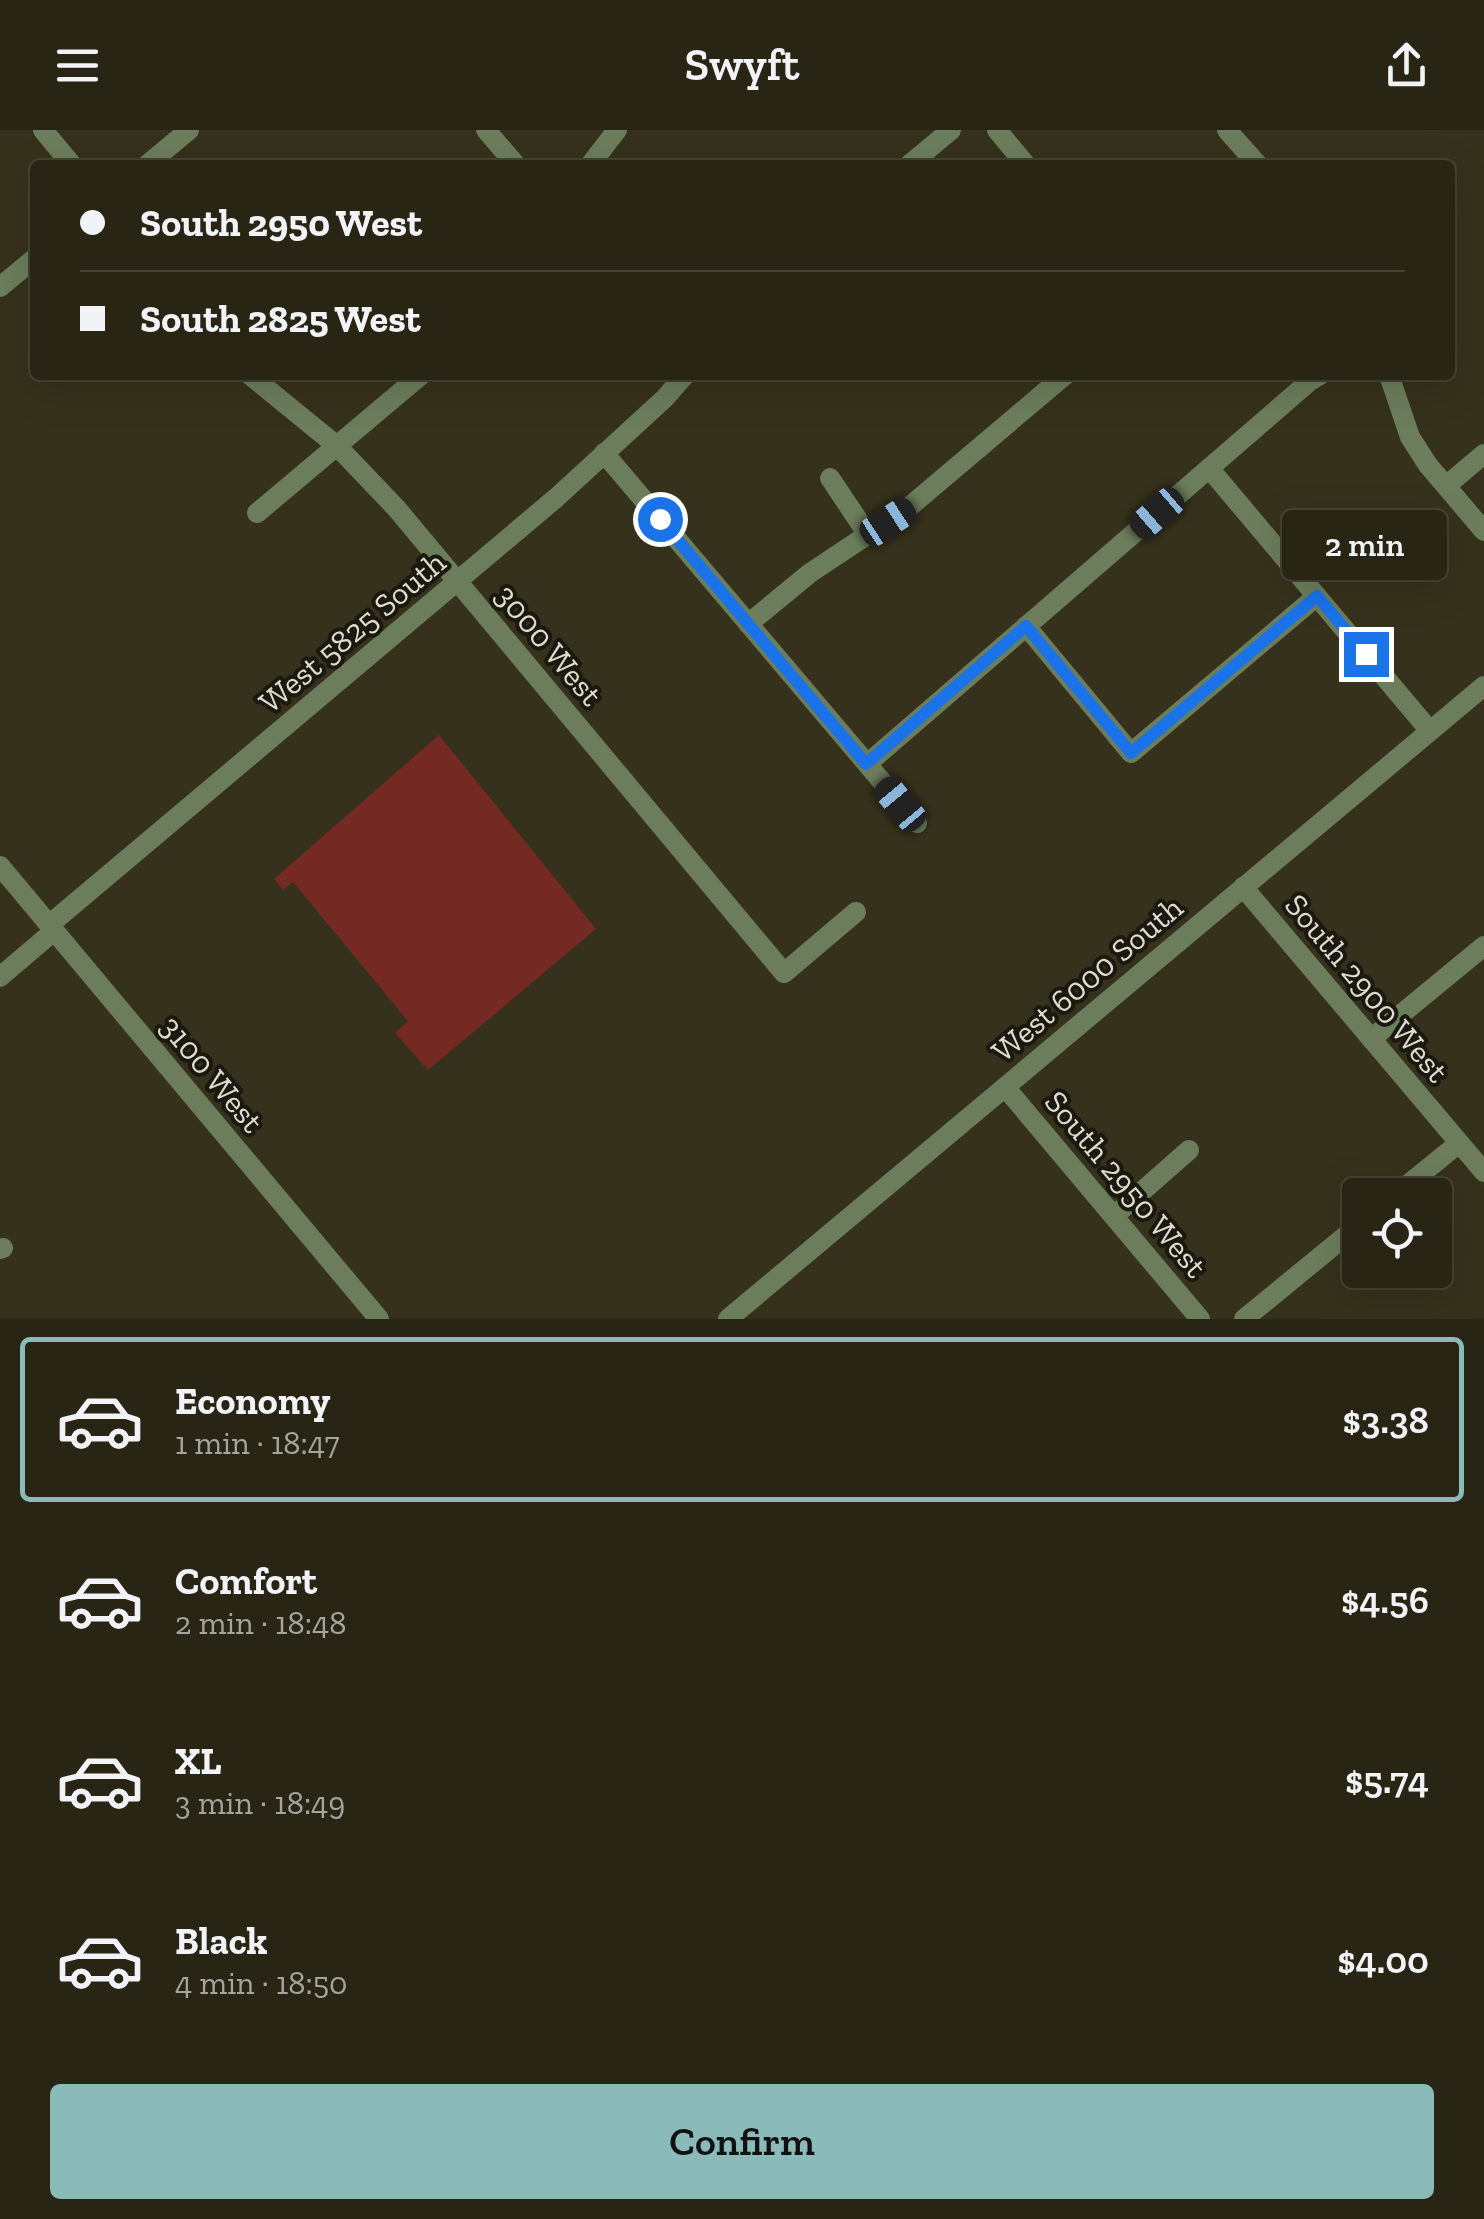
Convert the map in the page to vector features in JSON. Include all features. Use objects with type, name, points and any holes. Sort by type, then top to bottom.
[{"type":"street","points":[[43,130],[68,160]]},
{"type":"street","points":[[152,160],[188,130]]},
{"type":"street","points":[[486,130],[512,160]]},
{"type":"street","points":[[594,160],[617,130]]},
{"type":"street","points":[[915,160],[951,130]]},
{"type":"street","points":[[997,130],[1022,160]]},
{"type":"street","points":[[1226,130],[1253,160]]},
{"type":"street","points":[[0,287],[30,262]]},
{"type":"street","name":"3000 West","points":[[256,380],[337,446],[397,510],[784,973],[856,912]]},
{"type":"street","points":[[257,513],[414,380]]},
{"type":"street","name":"West 5825 South","points":[[0,977],[52,928],[556,498],[681,380]]},
{"type":"street","points":[[748,624],[810,573],[908,508],[1059,380]]},
{"type":"street","points":[[866,764],[1312,380]]},
{"type":"street","points":[[1392,380],[1410,437],[1428,465],[1484,530]]},
{"type":"street","points":[[604,453],[917,823]]},
{"type":"street","points":[[1446,486],[1484,454]]},
{"type":"street","points":[[1209,468],[1430,731]]},
{"type":"street","points":[[830,478],[868,535]]},
{"type":"street","points":[[1026,626],[1131,753],[1317,596]]},
{"type":"street","name":"West 6000 South","points":[[728,1319],[1484,686]]},
{"type":"street","name":"3100 West","points":[[0,866],[379,1319]]},
{"type":"street","name":"South 2900 West","points":[[1243,887],[1484,1172]]},
{"type":"street","points":[[1371,1040],[1484,946]]},
{"type":"street","name":"South 2950 West","points":[[1005,1087],[1200,1319]]},
{"type":"street","points":[[1416,1178],[1458,1144]]},
{"type":"street","points":[[1114,1216],[1188,1150]]},
{"type":"street","points":[[1244,1319],[1342,1239]]},
{"type":"shaded area","points":[[439,735],[596,929],[428,1070],[395,1033],[408,1021],[293,882],[283,890],[274,879]]},
{"type":"route","points":[[660,519],[866,764],[1026,626],[1131,753],[1317,596],[1366,654]]}]
